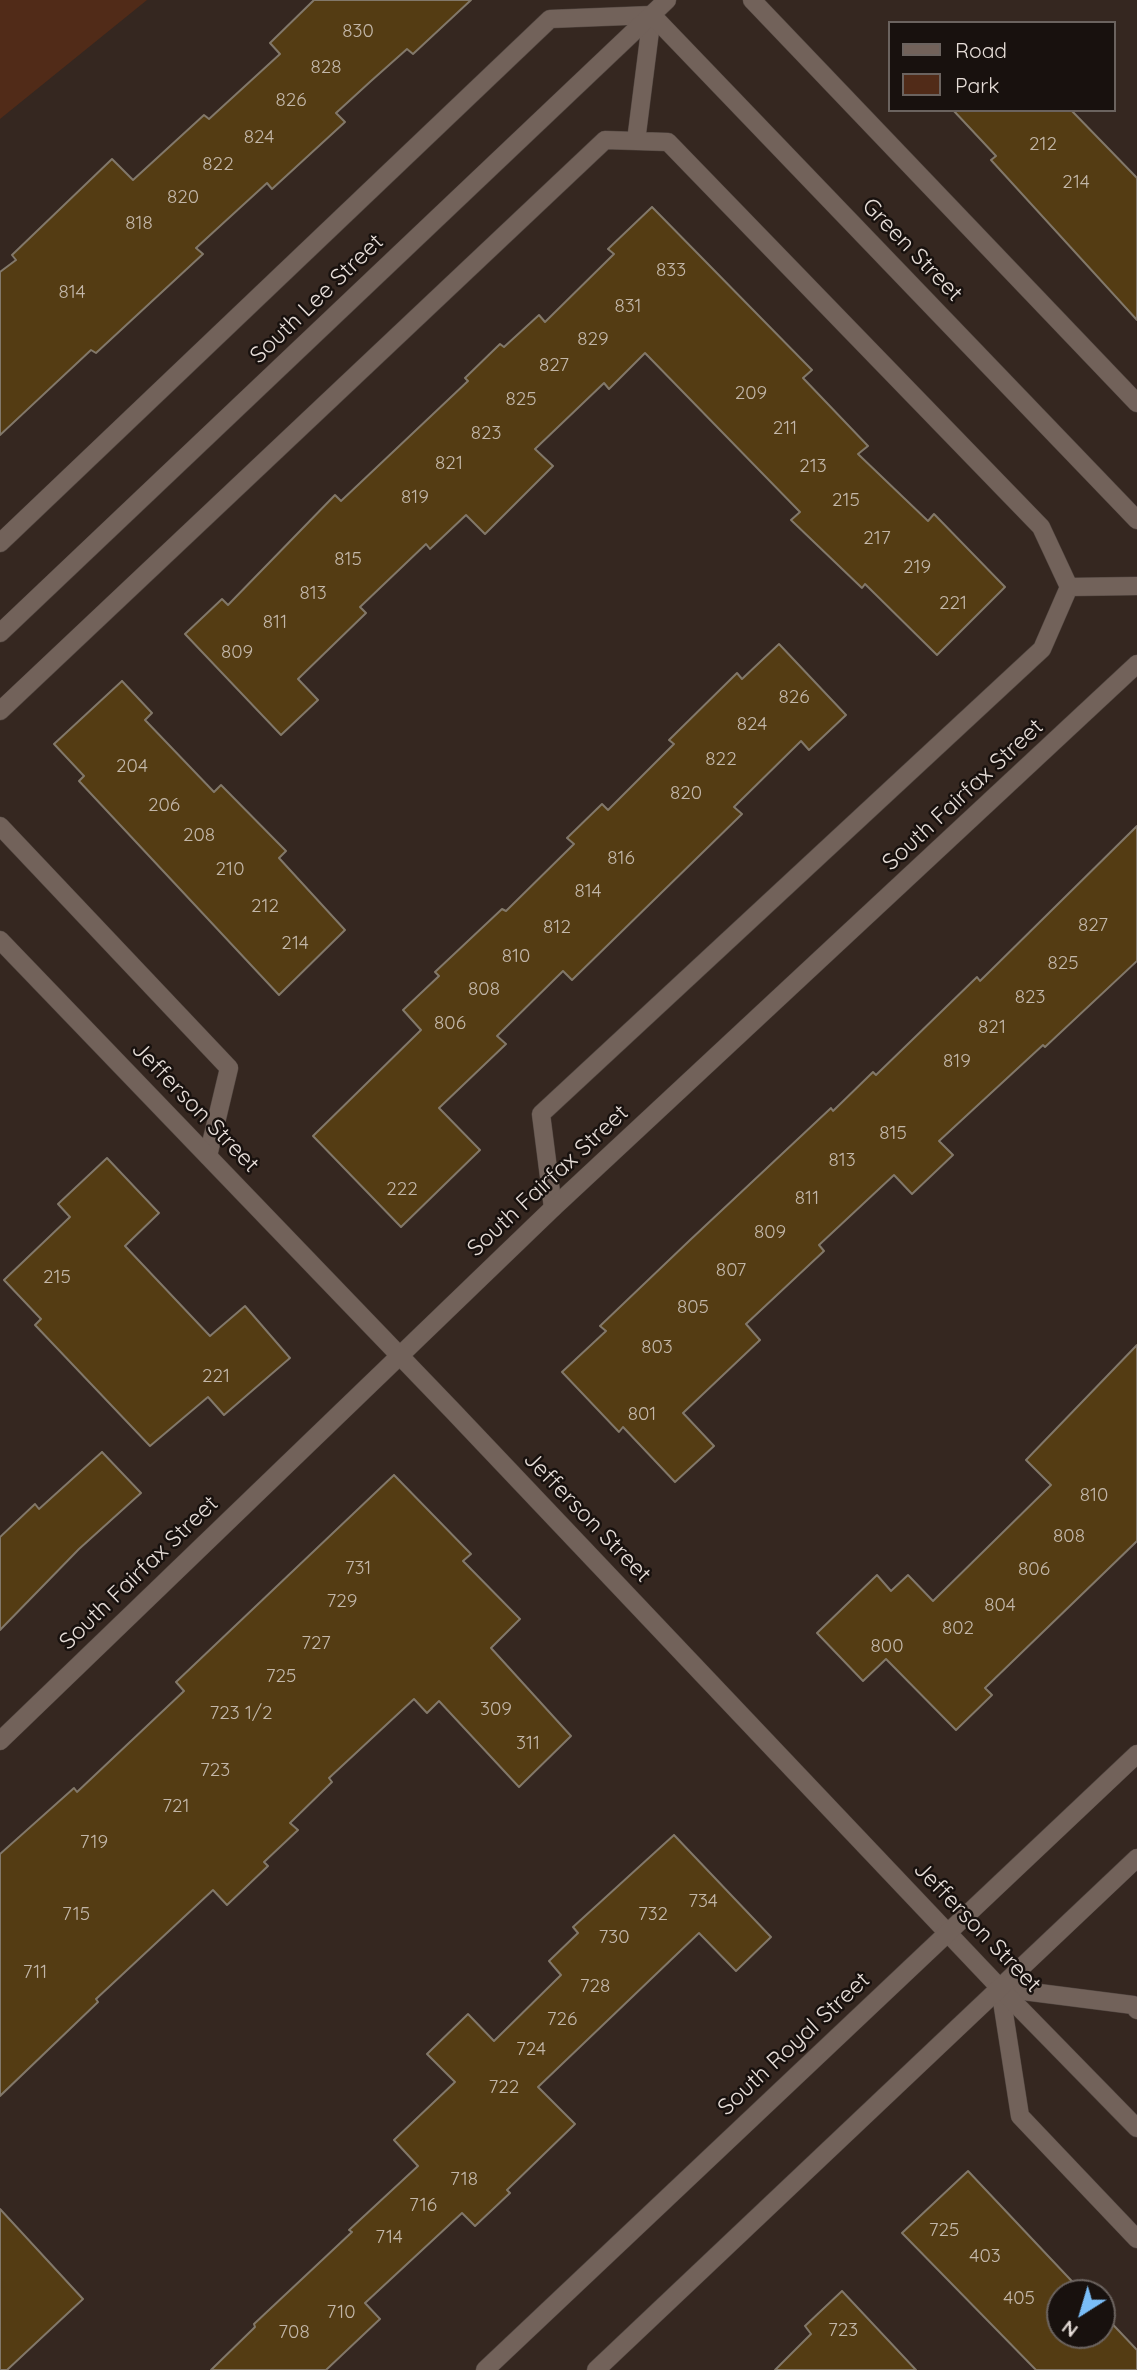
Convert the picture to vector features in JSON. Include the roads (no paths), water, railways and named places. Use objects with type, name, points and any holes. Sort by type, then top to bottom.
[{"type":"street","name":"South Lee Street","points":[[0,633],[667,0]]},
{"type":"street","points":[[752,0],[1137,403]]},
{"type":"street","points":[[0,543],[550,19],[652,15],[636,141]]},
{"type":"street","name":"Green Street","points":[[652,15],[1137,520]]},
{"type":"street","points":[[0,711],[605,140],[668,142],[1041,527],[1069,587],[1042,649],[541,1114],[553,1208]]},
{"type":"street","points":[[1069,587],[1137,586]]},
{"type":"street","name":"South Fairfax Street","points":[[0,1741],[553,1208],[1137,664]]},
{"type":"street","points":[[0,826],[229,1068],[208,1156]]},
{"type":"street","name":"Jefferson Street","points":[[0,940],[400,1356],[1000,1988],[1137,2128]]},
{"type":"street","name":"South Royal Street","points":[[485,2370],[1137,1754]]},
{"type":"street","points":[[596,2370],[1137,1858]]},
{"type":"street","points":[[1000,1988],[1133,2005],[1137,2010]]},
{"type":"street","points":[[1000,1988],[1020,2116],[1137,2239]]}]
